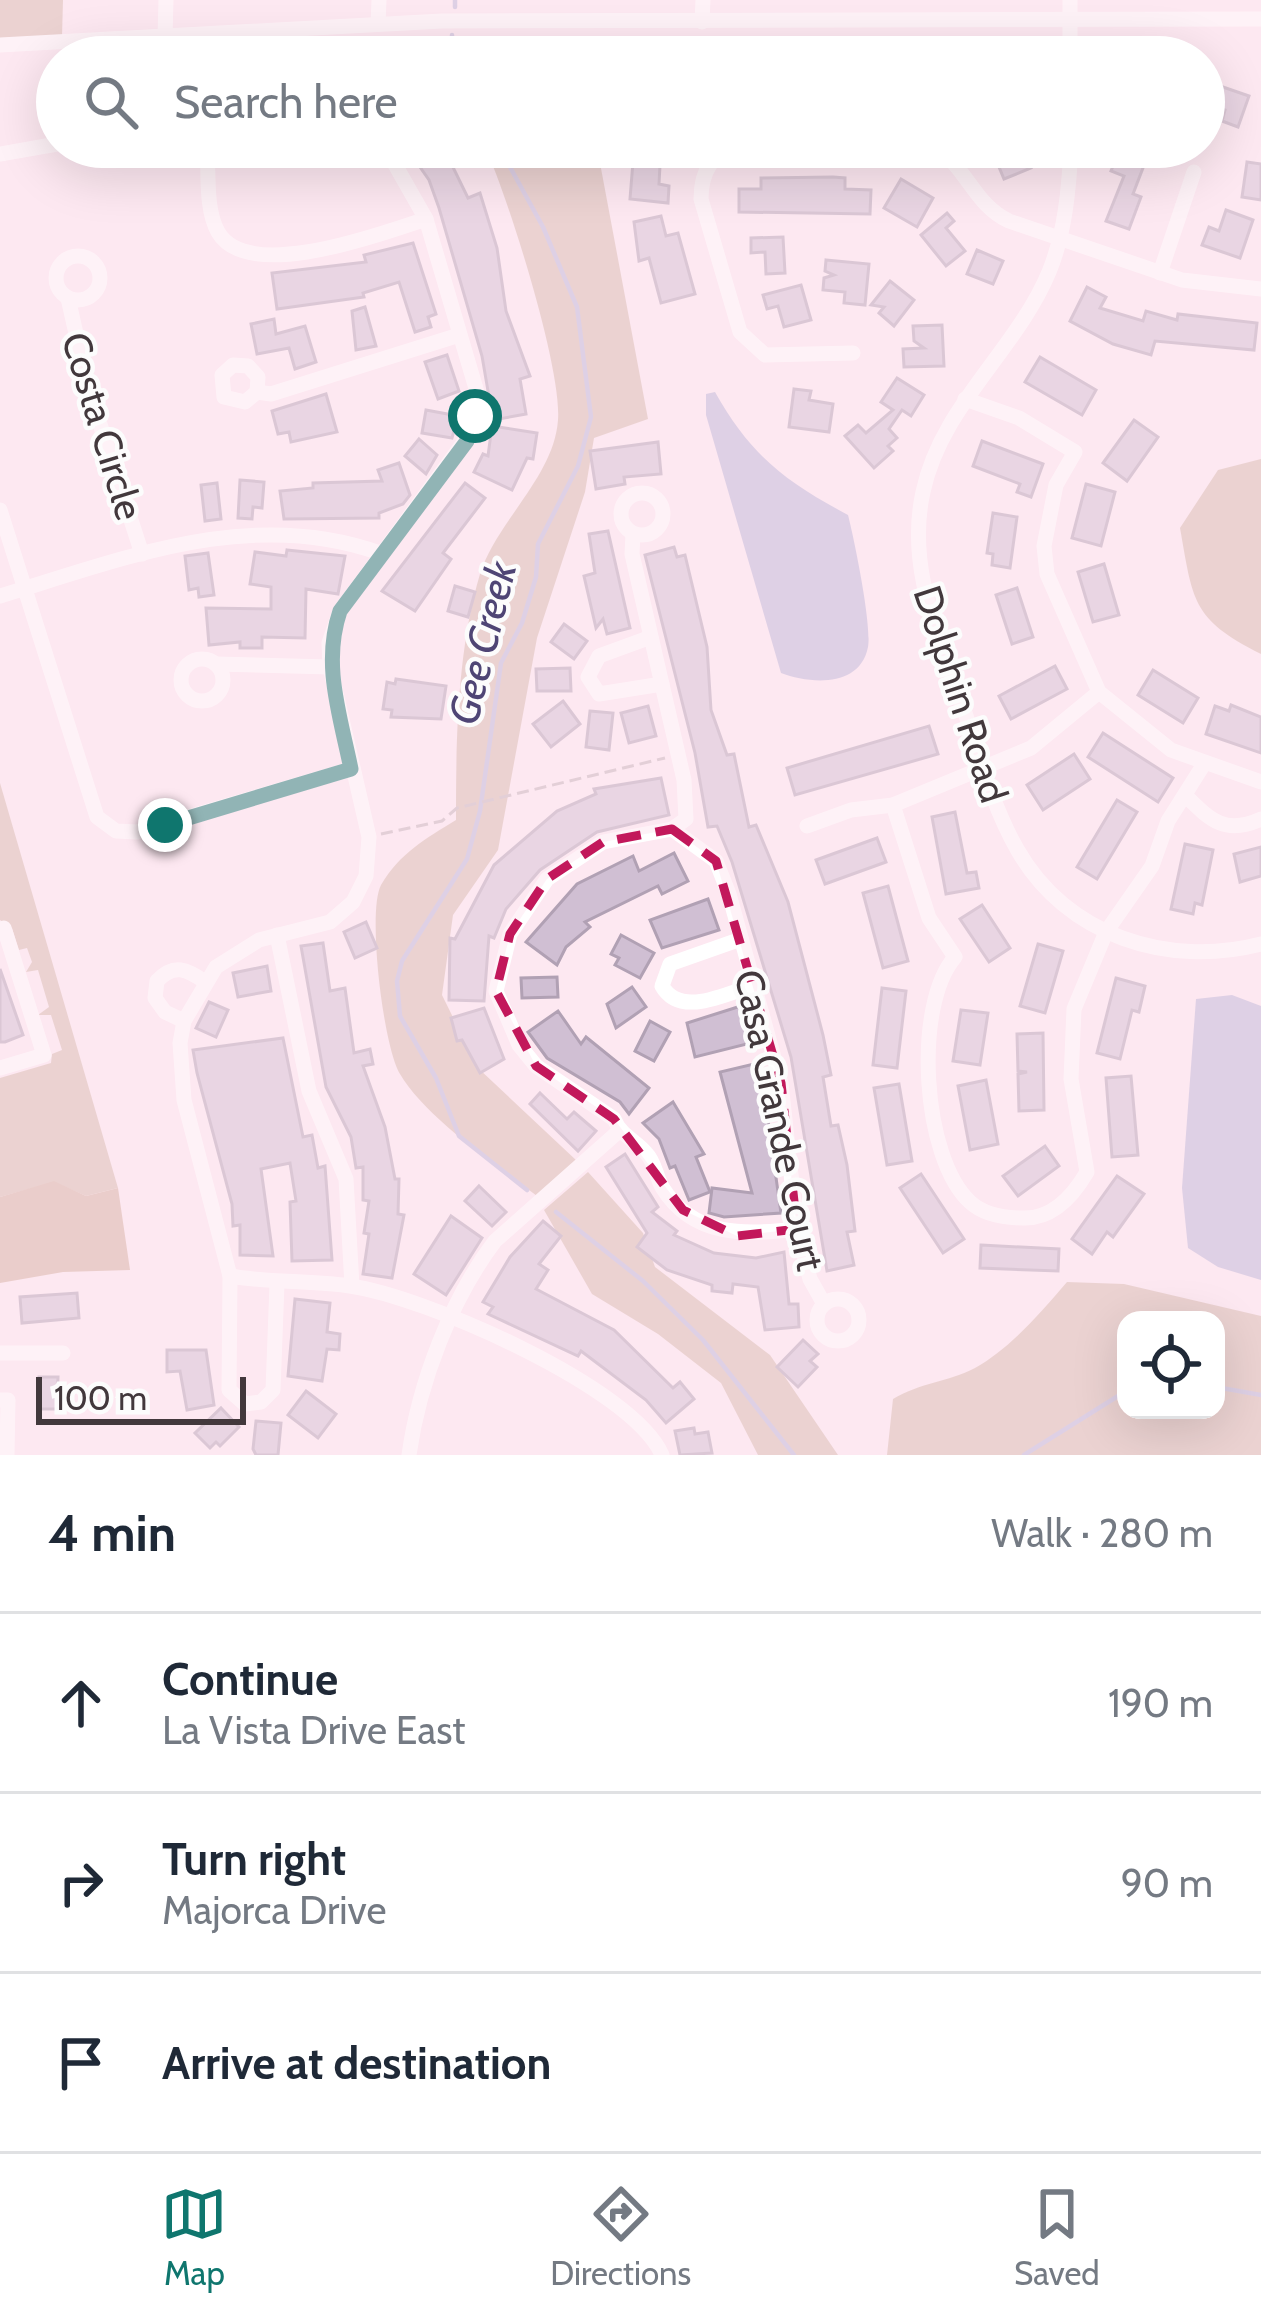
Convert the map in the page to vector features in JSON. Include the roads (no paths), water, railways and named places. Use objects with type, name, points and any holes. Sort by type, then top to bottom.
[{"type":"street","points":[[165,36],[166,0]]},
{"type":"street","points":[[378,23],[379,0]]},
{"type":"street","points":[[702,22],[703,0]]},
{"type":"street","points":[[1070,0],[1070,36]]},
{"type":"street","points":[[180,36],[378,23],[1261,20]]},
{"type":"street","points":[[0,46],[36,44]]},
{"type":"street","points":[[0,154],[36,148]]},
{"type":"street","points":[[209,168],[213,220],[221,238],[236,246],[286,255],[320,253],[426,219]]},
{"type":"street","points":[[277,1284],[273,1390],[261,1402],[245,1404],[229,1390],[230,1276],[184,1100],[180,1043],[184,1021],[205,982],[242,949],[330,922],[353,902],[366,876],[369,837],[351,769],[329,643],[340,611],[475,427],[477,392],[456,336],[426,219],[401,168]]},
{"type":"street","points":[[707,168],[700,200],[740,332],[765,355],[853,353]]},
{"type":"street","points":[[959,168],[991,213],[1160,273],[1210,286],[1261,289]]},
{"type":"street","name":"Dolphin Road","points":[[1068,168],[1060,237],[1036,297],[965,399],[927,478],[918,559],[926,602],[1019,853],[1062,903],[1106,932],[1186,953],[1261,944]]},
{"type":"street","points":[[1160,273],[1194,172]]},
{"type":"street","name":"Costa Circle","points":[[68,298],[88,386],[142,554]]},
{"type":"street","points":[[257,392],[271,394],[456,336]]},
{"type":"street","points":[[965,399],[1019,418],[1075,452],[1057,485],[1044,546],[1048,574],[1099,692],[1171,750],[1261,782]]},
{"type":"street","points":[[0,510],[97,817],[116,830],[165,825],[351,769]]},
{"type":"street","points":[[0,596],[184,540],[298,532],[338,538],[380,553]]},
{"type":"street","points":[[633,534],[632,554],[679,754],[686,819],[672,829],[603,842],[547,879],[510,934],[496,991],[519,1045],[536,1066],[592,1100],[648,1154],[662,1187],[683,1210],[737,1236],[797,1229]]},
{"type":"street","points":[[651,637],[599,656],[588,677],[599,694],[662,684]]},
{"type":"street","points":[[216,664],[330,667]]},
{"type":"street","points":[[807,826],[851,810],[893,805],[984,767],[1060,729],[1099,692]]},
{"type":"street","points":[[893,805],[928,918],[955,957],[933,997],[928,1076],[946,1162],[967,1200],[981,1210],[1018,1218],[1047,1214],[1087,1172],[1071,1079],[1070,1030],[1082,984],[1106,932],[1152,866],[1168,821],[1204,764]]},
{"type":"street","points":[[1186,796],[1222,826],[1234,829],[1261,819]]},
{"type":"street","name":"Casa Grande Court","points":[[672,829],[716,861],[741,939],[781,1083],[797,1229],[810,1279],[824,1304]]},
{"type":"street","points":[[0,930],[4,928],[44,1054],[0,1068]]},
{"type":"street","points":[[277,935],[309,1090],[346,1179],[352,1286]]},
{"type":"street","points":[[741,939],[670,964],[662,986],[669,997],[686,1003],[754,986]]},
{"type":"street","points":[[184,1021],[165,1012],[155,998],[157,981],[182,968],[205,982]]},
{"type":"street","points":[[409,1455],[420,1395],[495,1240],[619,1131]]},
{"type":"street","points":[[230,1276],[277,1284],[352,1286],[453,1322],[566,1369],[652,1432],[662,1455]]},
{"type":"street","points":[[0,1353],[63,1353]]},
{"type":"street","points":[[0,1400],[8,1400],[7,1455]]},
{"type":"waterway","name":"Gee Creek","points":[[455,0],[455,7]]},
{"type":"waterway","name":"Gee Creek","points":[[511,168],[543,227],[577,307],[591,417],[578,466],[538,544],[536,577],[522,623],[501,663],[480,811],[467,859],[402,961],[397,981],[400,1016],[436,1078],[459,1136],[527,1190]]},
{"type":"waterway","name":"Gee Creek","points":[[556,1212],[643,1281],[703,1340],[794,1455]]},
{"type":"waterway","name":"Gee Creek","points":[[1225,1389],[1261,1395]]},
{"type":"waterway","name":"Gee Creek","points":[[1024,1455],[1117,1397]]}]
